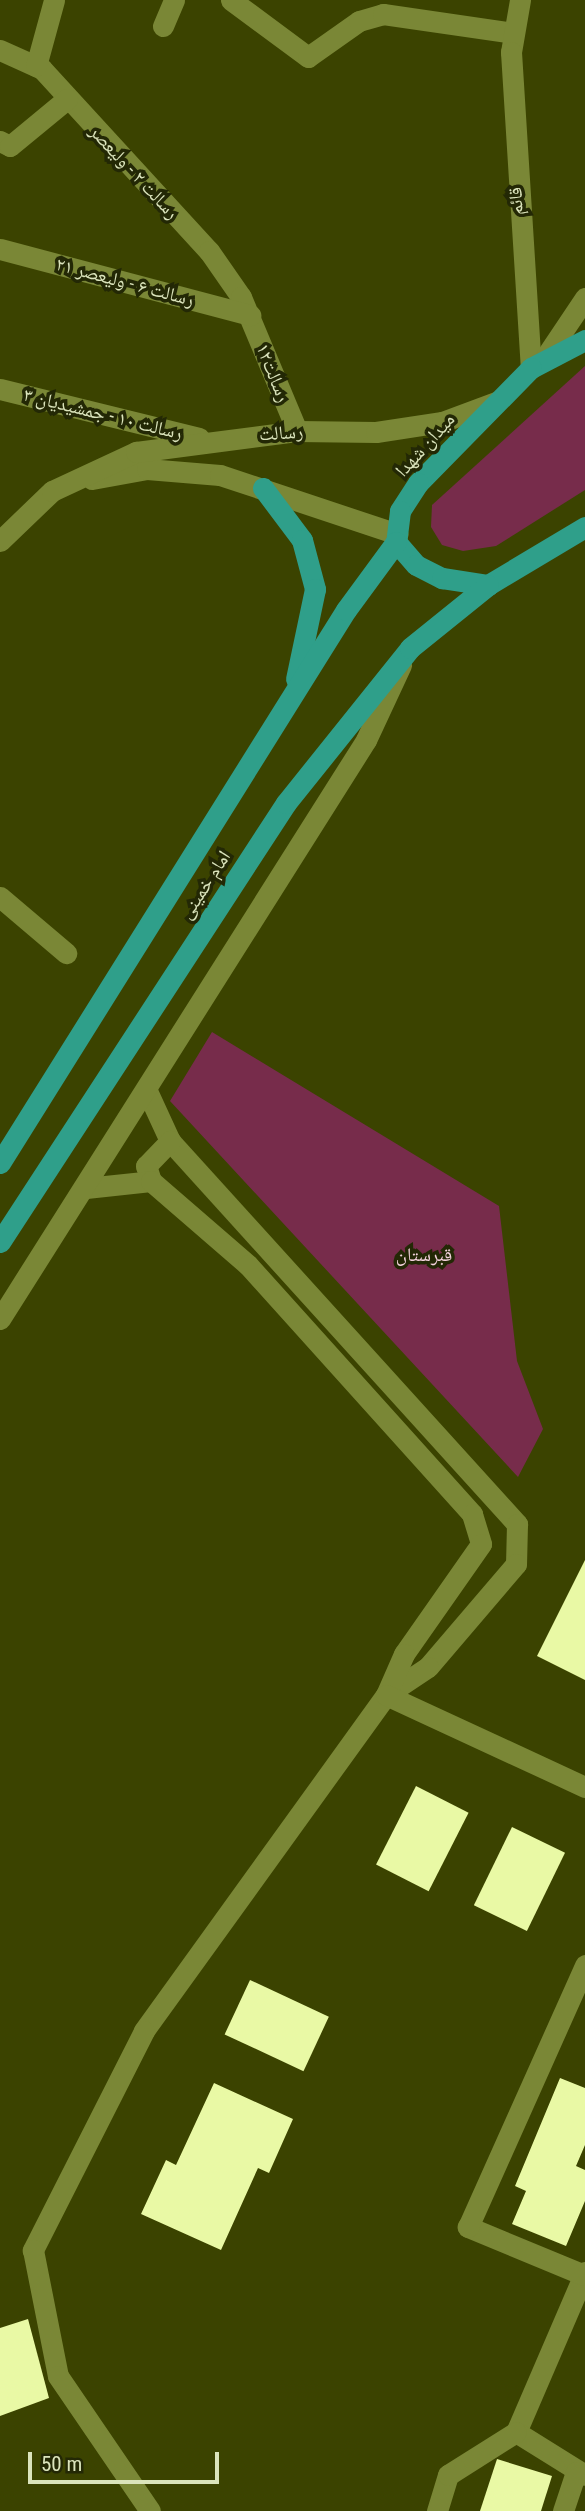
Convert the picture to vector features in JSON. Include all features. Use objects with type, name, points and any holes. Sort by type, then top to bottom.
[{"type":"highway","name":"میدان شهدا","points":[[397,538],[400,512],[418,482],[538,362],[585,340]]},
{"type":"highway","points":[[263,488],[302,540],[315,589],[293,693]]},
{"type":"highway","points":[[397,538],[416,565],[433,573],[488,586],[585,527]]},
{"type":"highway","name":"امام خمینی","points":[[4,1151],[293,693],[397,538]]},
{"type":"highway","name":"امام خمینی","points":[[0,1242],[286,803],[410,648],[488,586]]},
{"type":"street","points":[[36,66],[54,0]]},
{"type":"street","points":[[163,26],[174,0]]},
{"type":"street","name":"قائم","points":[[520,0],[514,33],[516,204],[538,362]]},
{"type":"street","points":[[244,2],[308,57],[359,21],[383,14],[514,33]]},
{"type":"street","name":"رسالت ۲ - ولیعصر","points":[[0,50],[36,66],[209,251],[250,314]]},
{"type":"street","points":[[0,141],[10,146],[67,99]]},
{"type":"street","name":"رسالت ۶ - ولیعصر ۲۱","points":[[0,249],[250,314]]},
{"type":"street","points":[[538,362],[585,298]]},
{"type":"street","name":"رسالت۱۲","points":[[250,314],[297,431]]},
{"type":"street","name":"رسالت ۱۰ - جمشیدیان ۳","points":[[0,389],[207,440]]},
{"type":"street","name":"رسالت","points":[[4,532],[69,484],[136,452],[207,440],[297,431],[389,430],[442,422],[496,402]]},
{"type":"street","name":"رسالت","points":[[69,484],[147,469],[220,475],[263,488],[397,538]]},
{"type":"street","points":[[0,1319],[86,1188],[366,740],[410,648]]},
{"type":"street","points":[[0,897],[66,953]]},
{"type":"street","points":[[147,1091],[170,1141],[517,1524],[516,1564],[428,1667],[386,1695]]},
{"type":"street","points":[[170,1141],[146,1166],[151,1181],[257,1275],[472,1514],[481,1544]]},
{"type":"street","points":[[86,1188],[151,1181]]},
{"type":"street","points":[[481,1544],[516,1543]]},
{"type":"street","points":[[150,2511],[58,2376],[33,2250],[144,2031],[386,1695],[404,1654],[481,1544]]},
{"type":"street","points":[[386,1695],[585,1787]]},
{"type":"street","points":[[437,2511],[448,2475],[516,2432],[584,2274],[468,2227],[585,1965]]},
{"type":"street","points":[[516,2432],[581,2474],[563,2511]]},
{"type":"green space","points":[[585,366],[585,490],[496,546],[463,551],[442,545],[431,527],[432,505]]},
{"type":"green space","name":"قبرستان","points":[[212,1032],[499,1206],[517,1361],[543,1429],[518,1477],[170,1101]]},
{"type":"building","points":[[585,1560],[585,1680],[537,1656]]},
{"type":"building","points":[[416,1786],[469,1813],[429,1891],[376,1864]]},
{"type":"building","points":[[512,1827],[565,1853],[527,1931],[474,1905]]},
{"type":"building","points":[[250,1980],[329,2017],[303,2071],[225,2034]]},
{"type":"building","points":[[560,2078],[585,2088],[585,2145],[576,2166],[585,2170],[585,2201],[566,2246],[512,2224],[526,2191],[515,2186]]},
{"type":"building","points":[[214,2083],[293,2119],[269,2173],[258,2168],[221,2250],[141,2214],[166,2160],[176,2165]]},
{"type":"building","points":[[28,2319],[49,2398],[0,2416],[0,2328]]},
{"type":"building","points":[[497,2459],[552,2476],[541,2511],[480,2511]]}]
